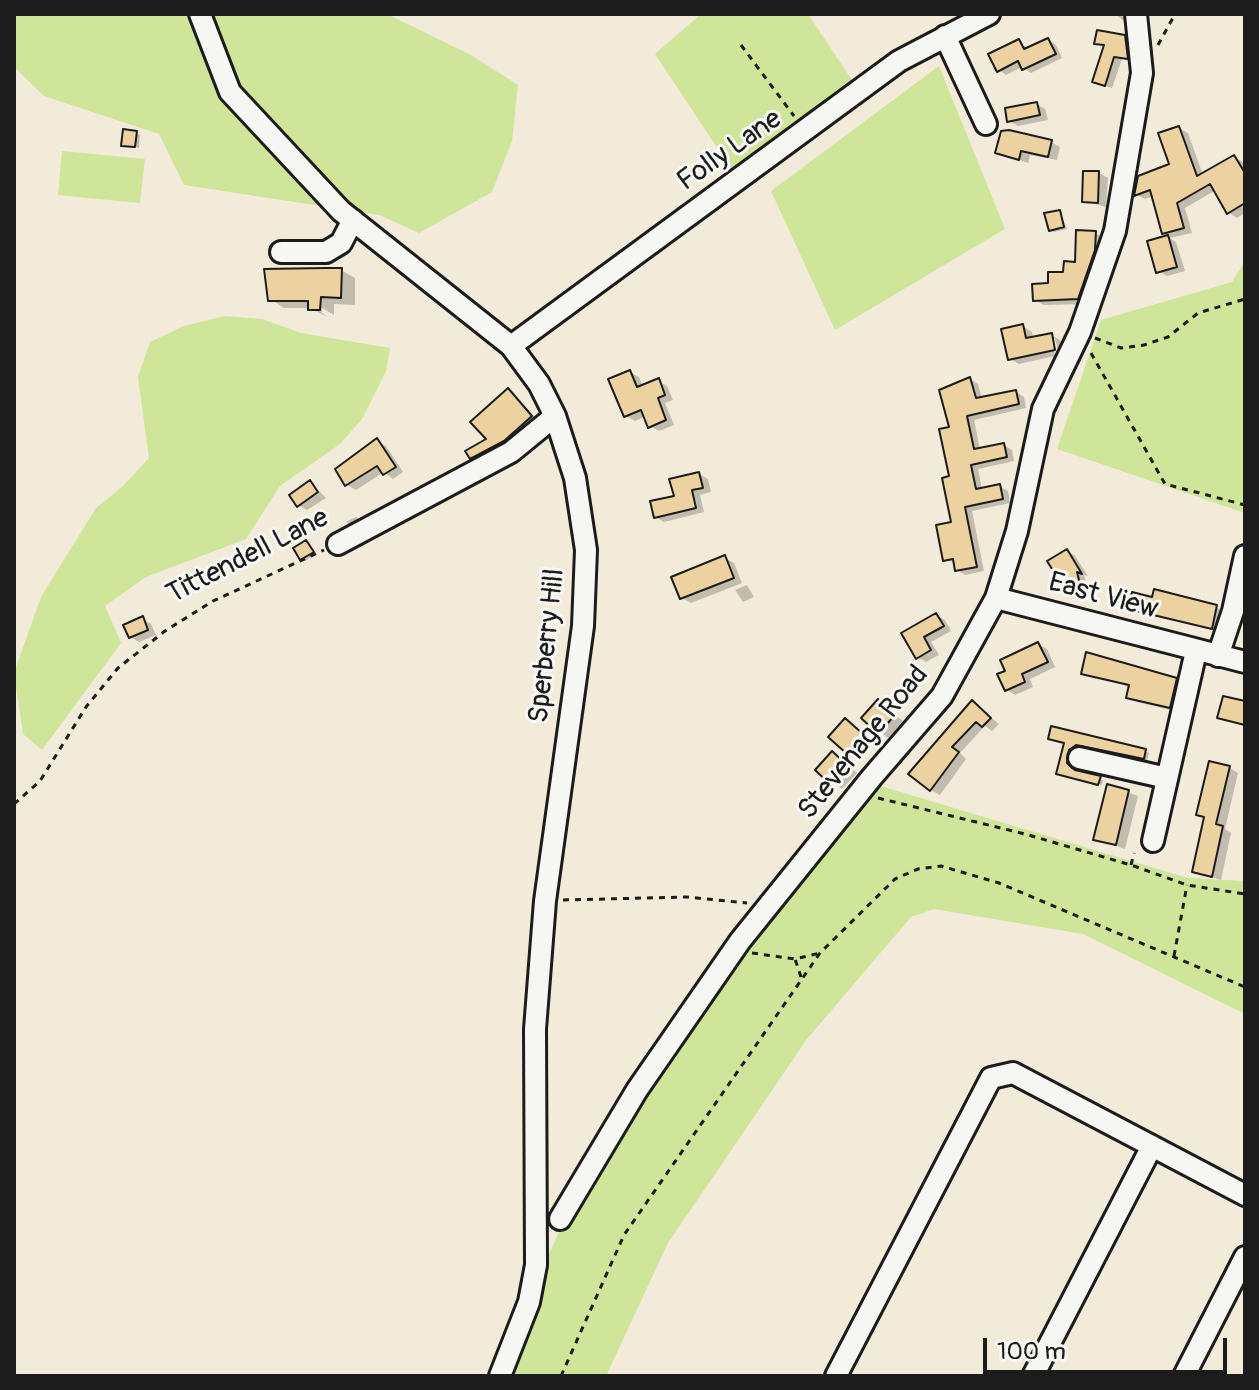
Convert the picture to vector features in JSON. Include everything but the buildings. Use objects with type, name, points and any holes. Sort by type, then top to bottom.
[{"type":"street","name":"Sperberry Hill","points":[[200,14],[230,92],[353,220],[511,346],[539,384],[555,416],[575,478],[586,550],[583,626],[545,901],[535,1029],[536,1265],[529,1302],[500,1376]]},
{"type":"street","name":"Folly Lane","points":[[511,346],[899,61],[989,14]]},
{"type":"street","name":"Stevenage Road","points":[[560,1219],[637,1090],[767,906],[942,696],[996,598],[1017,531],[1043,409],[1080,332],[1115,231],[1142,73],[1136,14]]},
{"type":"street","points":[[945,36],[986,124]]},
{"type":"street","points":[[281,252],[326,252],[341,243],[353,220]]},
{"type":"street","name":"Tittendell Lane","points":[[338,544],[511,452],[555,416]]},
{"type":"street","points":[[1218,656],[1233,611],[1245,556]]},
{"type":"street","name":"East View","points":[[996,598],[1245,662]]},
{"type":"street","points":[[1153,841],[1196,651]]},
{"type":"street","points":[[1079,758],[1167,778]]},
{"type":"street","points":[[836,1376],[991,1078],[1013,1073],[1245,1195]]},
{"type":"street","points":[[1033,1376],[1152,1146]]},
{"type":"street","points":[[1184,1376],[1245,1257]]},
{"type":"path","points":[[741,45],[805,132]]},
{"type":"path","points":[[1080,332],[1121,348],[1144,345],[1168,337],[1198,313],[1245,299]]},
{"type":"path","points":[[1080,332],[1165,484],[1245,505]]},
{"type":"path","name":"Tittendell Lane","points":[[14,804],[40,781],[86,707],[118,668],[213,601],[338,544]]},
{"type":"path","points":[[870,796],[1131,865],[1187,885],[1245,894]]},
{"type":"path","points":[[1131,865],[1134,853]]},
{"type":"path","points":[[561,1376],[624,1235],[820,953],[895,879],[918,869],[941,866],[999,883],[1245,987]]},
{"type":"path","points":[[1174,956],[1187,885]]},
{"type":"path","points":[[545,901],[687,897],[767,906]]},
{"type":"path","points":[[735,951],[795,959],[820,953]]},
{"type":"path","points":[[795,959],[801,979]]},
{"type":"green space","points":[[14,14],[387,14],[471,55],[518,85],[512,141],[492,192],[419,233],[379,215],[184,185],[159,134],[44,96],[14,67]]},
{"type":"green space","points":[[701,14],[808,14],[852,80],[732,170],[655,54]]},
{"type":"green space","points":[[939,66],[1005,229],[835,330],[771,191]]},
{"type":"green space","points":[[62,151],[145,159],[140,203],[58,195]]},
{"type":"green space","points":[[1245,261],[1245,513],[1057,449],[1101,320],[1232,282]]},
{"type":"green space","points":[[225,316],[262,319],[301,333],[390,348],[386,371],[362,419],[340,444],[280,486],[246,539],[146,577],[105,606],[121,643],[42,750],[23,734],[14,673],[41,597],[96,508],[122,487],[149,458],[138,377],[150,342],[184,326]]},
{"type":"green space","points":[[874,784],[1188,878],[1245,881],[1245,1014],[1083,934],[934,909],[911,917],[807,1039],[668,1243],[606,1376],[508,1376],[543,1268],[561,1227],[642,1093],[737,958]]}]
